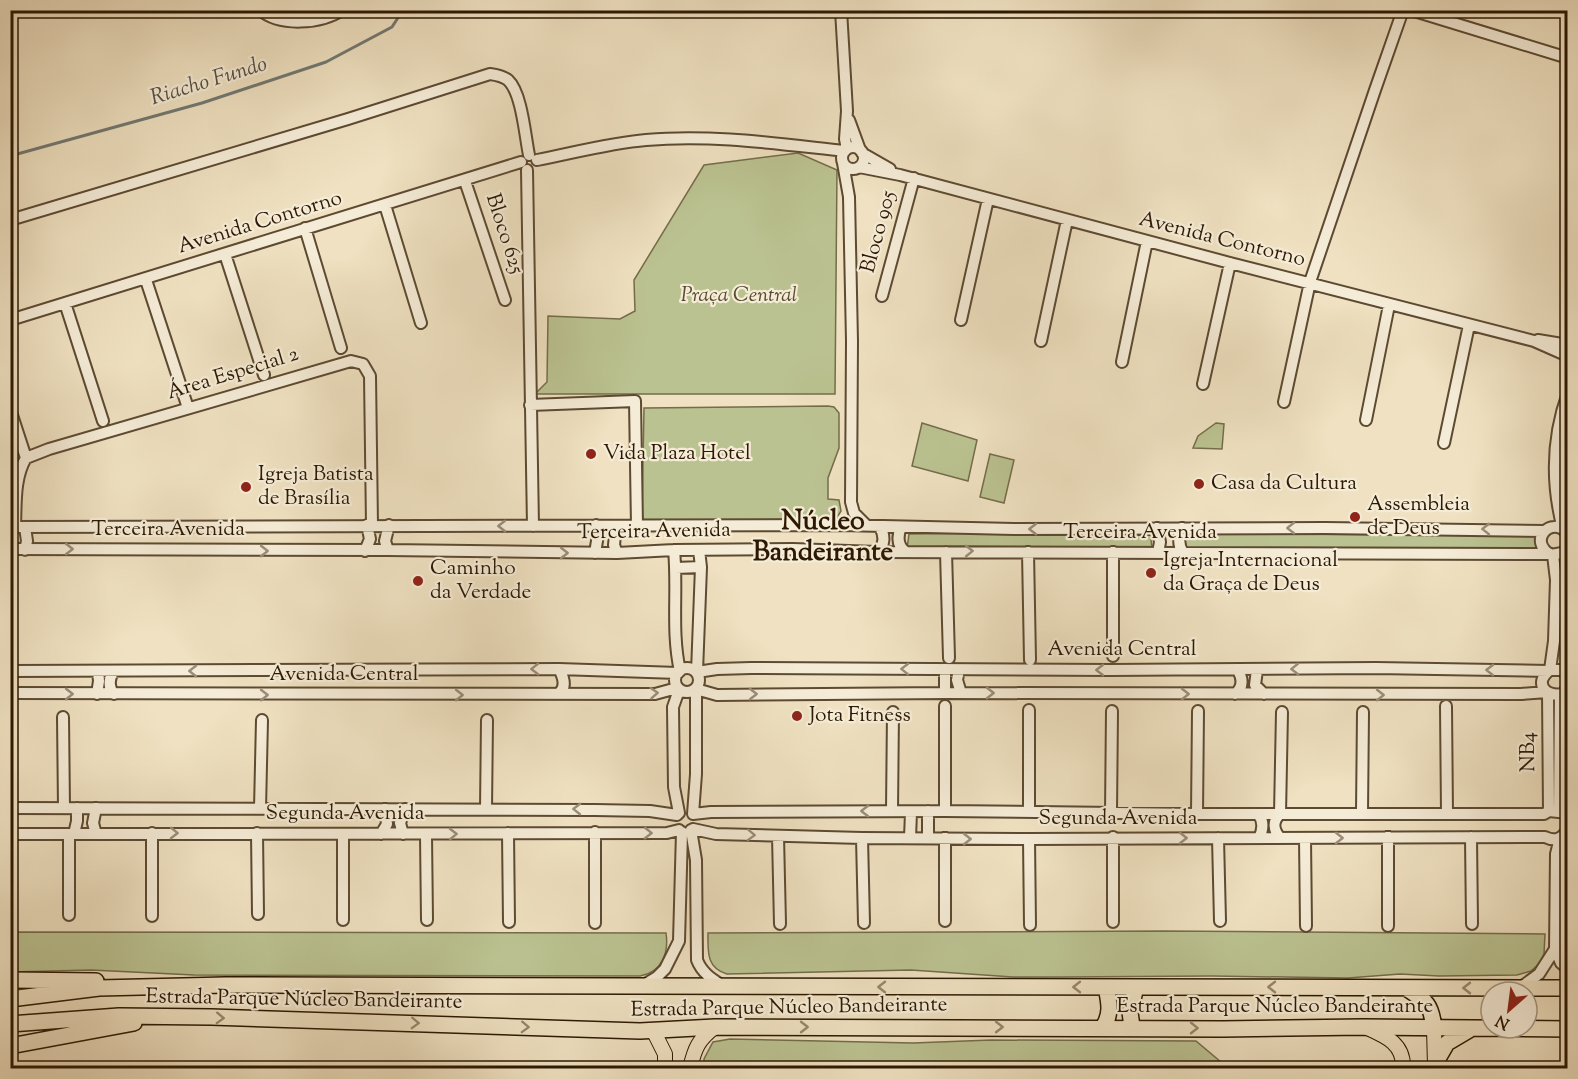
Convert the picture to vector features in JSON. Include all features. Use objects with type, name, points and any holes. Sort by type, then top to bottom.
[{"type":"highway","points":[[10,980],[87,980],[195,986]]},
{"type":"highway","name":"Estrada Parque Núcleo Bandeirante","points":[[10,999],[99,988],[195,986],[1479,988]]},
{"type":"highway","points":[[1103,1028],[1110,1007],[1106,987]]},
{"type":"highway","points":[[1132,1027],[1130,1012],[1136,987]]},
{"type":"highway","points":[[1406,988],[1430,1005],[1434,1028]]},
{"type":"highway","name":"Estrada Parque Núcleo Bandeirante","points":[[1539,988],[1568,988]]},
{"type":"highway","name":"Estrada Parque Núcleo Bandeirante","points":[[10,1023],[80,1017],[162,1017],[640,1031],[715,1027],[1568,1029]]},
{"type":"highway","points":[[10,1046],[94,1032],[162,1017]]},
{"type":"highway","points":[[1435,1065],[1448,1042],[1472,1028]]},
{"type":"main road","points":[[690,1068],[694,1051],[702,1037],[715,1027]]},
{"type":"main road","points":[[1363,1027],[1388,1037],[1395,1043],[1401,1053],[1403,1068]]},
{"type":"main road","points":[[1434,1028],[1435,1065]]},
{"type":"main road","points":[[653,1030],[665,1054],[665,1068]]},
{"type":"street","points":[[260,10],[266,15],[298,24],[338,13]]},
{"type":"street","points":[[841,10],[847,111],[844,156],[849,197],[852,502],[854,513],[867,526]]},
{"type":"street","points":[[1284,402],[1310,282],[1403,10]]},
{"type":"street","points":[[1412,10],[1568,58]]},
{"type":"street","points":[[12,220],[490,74],[501,76],[509,81],[516,92],[529,162],[533,526]]},
{"type":"street","points":[[847,111],[863,161],[857,168],[849,197]]},
{"type":"street","name":"Avenida Contorno","points":[[10,320],[146,280],[422,192],[529,162],[649,140],[708,138],[812,148],[844,156]]},
{"type":"street","points":[[844,156],[853,147],[861,152]]},
{"type":"street","name":"Avenida Contorno","points":[[861,152],[900,175]]},
{"type":"street","points":[[844,156],[849,168],[857,168]]},
{"type":"street","name":"Avenida Contorno","points":[[857,168],[914,178],[1469,325],[1534,340],[1568,345]]},
{"type":"street","name":"Bloco 905","points":[[882,296],[914,178]]},
{"type":"street","name":"Bloco 625","points":[[465,181],[505,300]]},
{"type":"street","points":[[961,320],[988,198]]},
{"type":"street","points":[[385,205],[421,323]]},
{"type":"street","points":[[1041,341],[1067,220]]},
{"type":"street","points":[[305,228],[341,348]]},
{"type":"street","points":[[1122,362],[1147,241]]},
{"type":"street","points":[[225,254],[264,375]]},
{"type":"street","points":[[1203,384],[1230,263]]},
{"type":"street","points":[[146,280],[188,408]]},
{"type":"street","points":[[65,303],[103,421]]},
{"type":"street","points":[[1366,420],[1389,304]]},
{"type":"street","points":[[1444,442],[1469,325]]},
{"type":"street","name":"Avenida Contorno","points":[[1534,340],[1568,356]]},
{"type":"street","name":"Área Especial 2","points":[[26,458],[49,449],[351,361],[363,364],[370,376],[370,525]]},
{"type":"street","points":[[1566,531],[1556,495],[1555,447],[1561,413],[1568,393]]},
{"type":"street","points":[[530,405],[635,401],[638,526]]},
{"type":"street","points":[[10,409],[26,458],[18,482],[17,527],[27,541],[25,550]]},
{"type":"street","points":[[1556,495],[1541,544],[1560,552],[1556,580],[1554,640],[1559,671]]},
{"type":"street","points":[[840,525],[849,513],[852,502]]},
{"type":"street","points":[[365,550],[370,539],[370,525]]},
{"type":"street","points":[[388,550],[385,541],[389,525]]},
{"type":"street","points":[[595,553],[598,535],[596,525]]},
{"type":"street","name":"Terceira Avenida","points":[[17,527],[840,525],[1547,530],[1557,527],[1566,531]]},
{"type":"street","points":[[616,526],[614,545],[617,553]]},
{"type":"street","points":[[45,527],[45,549]]},
{"type":"street","points":[[877,552],[883,543],[883,532],[880,527]]},
{"type":"street","points":[[901,527],[898,534],[899,543],[901,549],[906,552]]},
{"type":"street","points":[[1157,528],[1160,542],[1158,553]]},
{"type":"street","points":[[1182,528],[1179,540],[1183,553]]},
{"type":"street","name":"Terceira Avenida","points":[[10,549],[595,553],[793,549],[877,552],[1560,552]]},
{"type":"street","points":[[674,550],[676,650],[679,672]]},
{"type":"street","points":[[641,986],[657,977],[665,969],[679,941],[686,830],[696,819],[693,814],[696,774],[696,689],[699,678],[697,672],[701,567],[699,550]]},
{"type":"street","points":[[945,693],[946,552]]},
{"type":"street","points":[[1028,552],[1030,660]]},
{"type":"street","points":[[1113,552],[1113,656]]},
{"type":"street","points":[[676,568],[701,567]]},
{"type":"street","name":"Avenida Central","points":[[697,672],[717,669],[947,664],[959,670],[1376,668],[1559,671]]},
{"type":"street","points":[[697,672],[688,668],[679,672],[675,677],[678,689],[673,707],[674,787],[678,814],[675,823],[686,830],[695,848],[697,960],[707,976],[724,986]]},
{"type":"street","points":[[558,694],[564,684],[563,675],[559,669]]},
{"type":"street","name":"Avenida Central","points":[[10,671],[559,669],[679,672]]},
{"type":"street","points":[[1235,694],[1240,691],[1242,681],[1242,675],[1237,669]]},
{"type":"street","points":[[959,670],[957,680],[961,693]]},
{"type":"street","points":[[1257,670],[1255,685],[1264,694]]},
{"type":"street","points":[[97,694],[98,671]]},
{"type":"street","name":"NB4","points":[[1558,814],[1547,693],[1542,683],[1544,675],[1559,671]]},
{"type":"street","points":[[113,672],[110,687],[114,694]]},
{"type":"street","points":[[678,689],[687,693],[696,689]]},
{"type":"street","name":"Avenida Central","points":[[10,693],[655,694],[678,689]]},
{"type":"street","name":"Avenida Central","points":[[696,689],[717,694],[1564,693]]},
{"type":"street","name":"NB4","points":[[1558,814],[1564,693]]},
{"type":"street","points":[[945,706],[945,811]]},
{"type":"street","points":[[1446,706],[1447,814]]},
{"type":"street","points":[[1029,710],[1029,812]]},
{"type":"street","points":[[1111,813],[1112,711]]},
{"type":"street","points":[[1197,814],[1198,711]]},
{"type":"street","points":[[892,811],[894,712]]},
{"type":"street","points":[[1280,838],[1274,831],[1274,821],[1280,814],[1282,712]]},
{"type":"street","points":[[1362,813],[1364,712]]},
{"type":"street","points":[[63,717],[64,808]]},
{"type":"street","points":[[260,809],[262,720]]},
{"type":"street","points":[[486,809],[487,720]]},
{"type":"street","name":"Segunda Avenida","points":[[10,808],[486,809],[650,811],[678,814]]},
{"type":"street","points":[[69,915],[72,834],[77,821],[76,808]]},
{"type":"street","points":[[96,808],[93,824],[96,834]]},
{"type":"street","points":[[381,834],[387,824],[386,809]]},
{"type":"street","points":[[403,834],[400,823],[405,809]]},
{"type":"street","points":[[678,814],[687,811],[693,814]]},
{"type":"street","name":"Segunda Avenida","points":[[693,814],[892,811],[1558,814]]},
{"type":"street","points":[[928,811],[928,838]]},
{"type":"street","points":[[910,838],[911,812]]},
{"type":"street","points":[[1258,814],[1262,822],[1262,833],[1259,838]]},
{"type":"street","points":[[1556,854],[1539,828],[1541,818],[1558,814]]},
{"type":"street","name":"Segunda Avenida","points":[[10,834],[426,835],[661,833],[686,830],[716,834],[862,838],[1471,837],[1554,840],[1564,835]]},
{"type":"street","points":[[595,832],[595,923]]},
{"type":"street","points":[[152,833],[152,916]]},
{"type":"street","points":[[257,833],[258,914]]},
{"type":"street","points":[[508,833],[508,922]]},
{"type":"street","points":[[343,834],[343,921]]},
{"type":"street","points":[[426,835],[427,920]]},
{"type":"street","points":[[1564,835],[1556,854],[1555,949],[1561,963],[1568,969]]},
{"type":"street","points":[[778,836],[780,924]]},
{"type":"street","points":[[1113,837],[1113,922]]},
{"type":"street","points":[[1388,837],[1388,926]]},
{"type":"street","points":[[1471,837],[1472,924]]},
{"type":"street","points":[[862,838],[864,923]]},
{"type":"street","points":[[945,838],[945,921]]},
{"type":"street","points":[[1218,838],[1220,921]]},
{"type":"street","points":[[1305,838],[1306,926]]},
{"type":"street","points":[[1029,839],[1030,925]]},
{"type":"street","points":[[680,915],[696,915]]},
{"type":"street","points":[[1531,980],[1539,974],[1555,949]]},
{"type":"green space","name":"Praça Central","points":[[798,153],[837,170],[835,394],[535,394],[547,382],[548,316],[620,319],[635,311],[634,280],[704,165]]},
{"type":"green space","points":[[834,407],[839,413],[839,448],[828,478],[828,499],[839,500],[841,511],[834,522],[642,520],[644,408]]},
{"type":"green space","points":[[922,423],[977,440],[968,481],[912,466]]},
{"type":"green space","points":[[1216,423],[1224,424],[1222,449],[1193,448],[1198,436]]},
{"type":"green space","points":[[990,454],[1014,460],[1004,503],[980,497]]},
{"type":"green space","points":[[1150,531],[1152,548],[907,549],[909,534]]},
{"type":"green space","points":[[1185,534],[1539,535],[1539,551],[1185,551]]},
{"type":"green space","points":[[1164,931],[1545,934],[1544,954],[1540,963],[1531,971],[1517,975],[1400,974],[1348,978],[1013,977],[911,970],[727,974],[715,968],[708,946],[708,933]]},
{"type":"green space","points":[[11,932],[666,933],[667,940],[665,954],[659,966],[648,974],[640,976],[194,975],[91,970],[11,972]]},
{"type":"green space","points":[[730,1039],[913,1043],[991,1040],[1196,1041],[1228,1068],[704,1068],[704,1059],[713,1042]]},
{"type":"waterway","name":"Riacho Fundo","points":[[10,156],[202,103],[326,62],[392,27],[403,10]]},
{"type":"place","name":"Vida Plaza Hotel","points":[[591,454]]},
{"type":"place","name":"Casa da Cultura","points":[[1199,484]]},
{"type":"place","name":"Igreja Batista de Brasília","points":[[246,487]]},
{"type":"place","name":"Assembleia de Deus","points":[[1355,517]]},
{"type":"place","name":"Igreja Internacional da Graça de Deus","points":[[1151,573]]},
{"type":"place","name":"Caminho da Verdade","points":[[418,581]]},
{"type":"place","name":"Jota Fitness","points":[[797,716]]},
{"type":"district","name":"Núcleo Bandeirante","points":[[823,538]]}]
